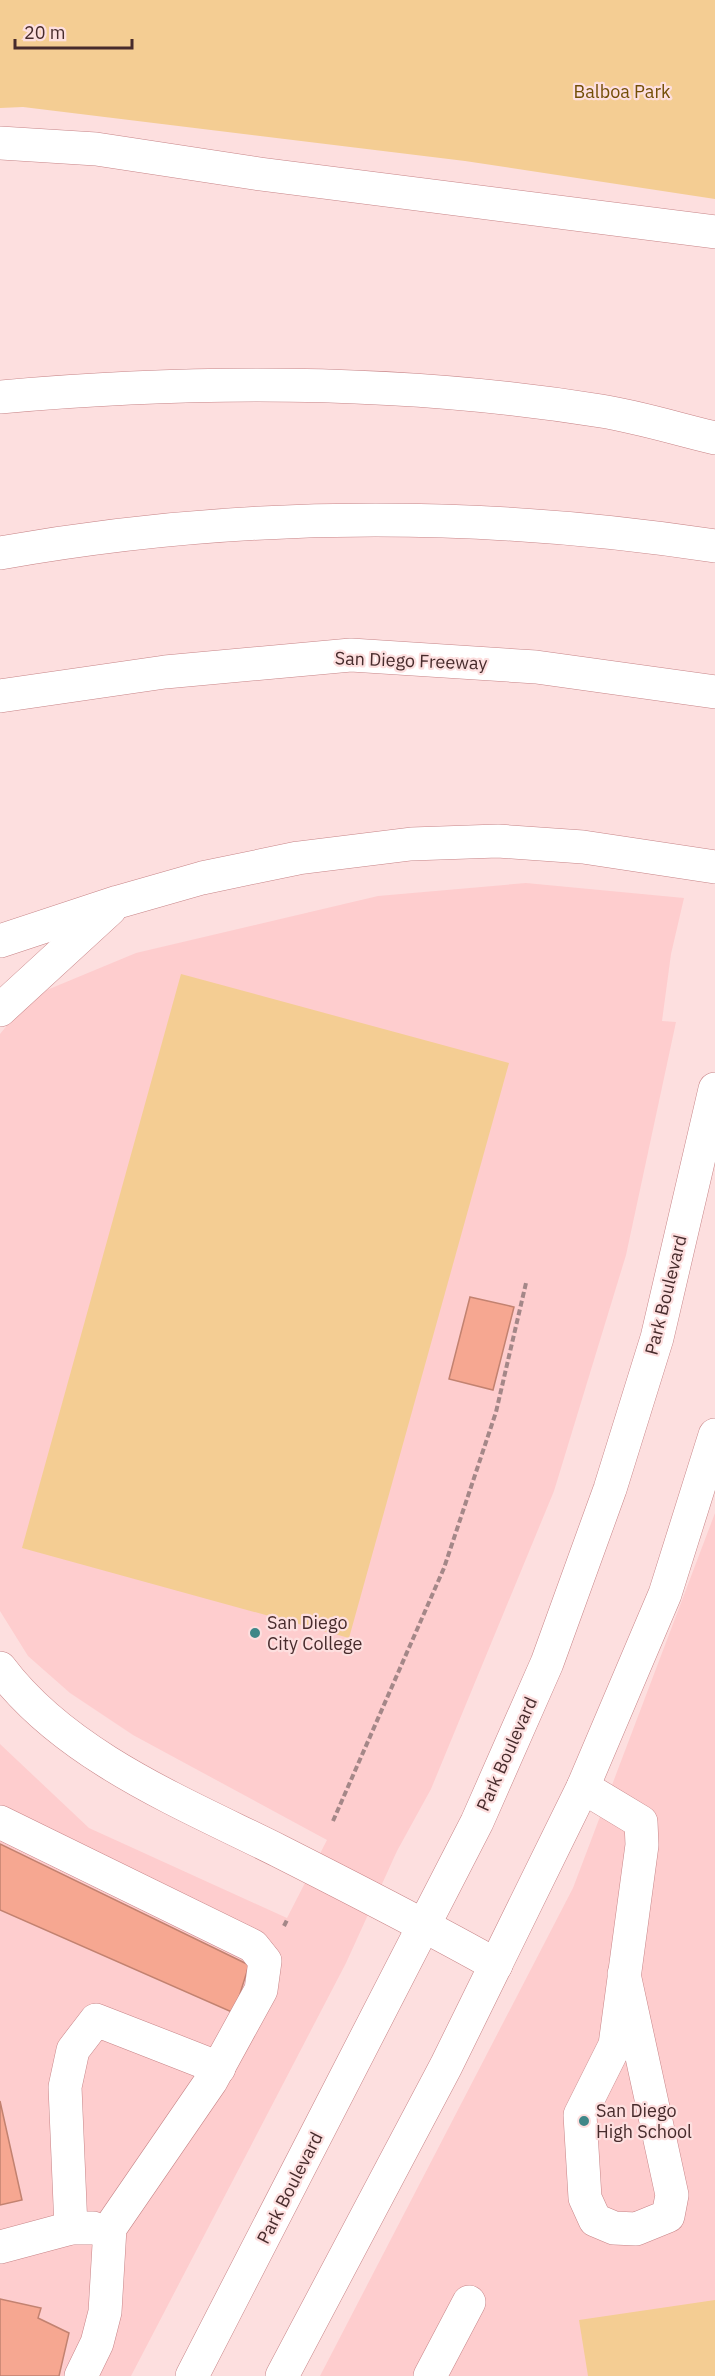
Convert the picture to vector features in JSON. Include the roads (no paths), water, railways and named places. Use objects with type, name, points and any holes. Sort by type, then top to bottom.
[{"type":"main road","points":[[0,143],[96,149],[260,174],[715,231]]},
{"type":"main road","points":[[0,398],[102,388],[237,385],[351,387],[479,395],[603,411],[715,438]]},
{"type":"main road","points":[[0,553],[78,539],[174,529],[383,519],[510,522],[624,532],[715,546]]},
{"type":"main road","name":"San Diego Freeway","points":[[0,696],[165,672],[351,655],[536,667],[715,692]]},
{"type":"main road","points":[[667,684],[715,715]]},
{"type":"main road","points":[[0,940],[202,878],[288,861],[411,844],[498,841],[583,847],[715,867]]},
{"type":"main road","points":[[0,1010],[118,902]]},
{"type":"main road","name":"Park Boulevard","points":[[192,2376],[477,1822],[547,1663],[610,1489],[657,1338],[715,1089]]},
{"type":"main road","points":[[282,2376],[496,1965],[584,1787],[665,1594],[715,1435]]},
{"type":"main road","points":[[0,1668],[18,1692],[51,1723],[152,1788],[425,1926],[496,1965]]},
{"type":"main road","points":[[584,1787],[641,1822],[642,1845],[624,1974],[615,2045],[580,2115],[585,2199],[596,2220],[614,2228],[636,2229],[668,2216],[672,2195],[624,1974]]},
{"type":"main road","points":[[0,1822],[252,1946],[265,1961],[261,1990],[219,2068],[110,2228],[105,2312],[97,2343],[81,2376]]},
{"type":"main road","points":[[71,2228],[65,2087],[73,2050],[96,2020],[219,2068]]},
{"type":"main road","points":[[0,2247],[71,2228],[110,2228]]},
{"type":"main road","points":[[430,2376],[469,2302]]},
{"type":"place","name":"San Diego City College","points":[[255,1633]]},
{"type":"place","name":"San Diego High School","points":[[584,2121]]},
{"type":"park label","name":"Balboa Park","points":[[622,92]]}]
